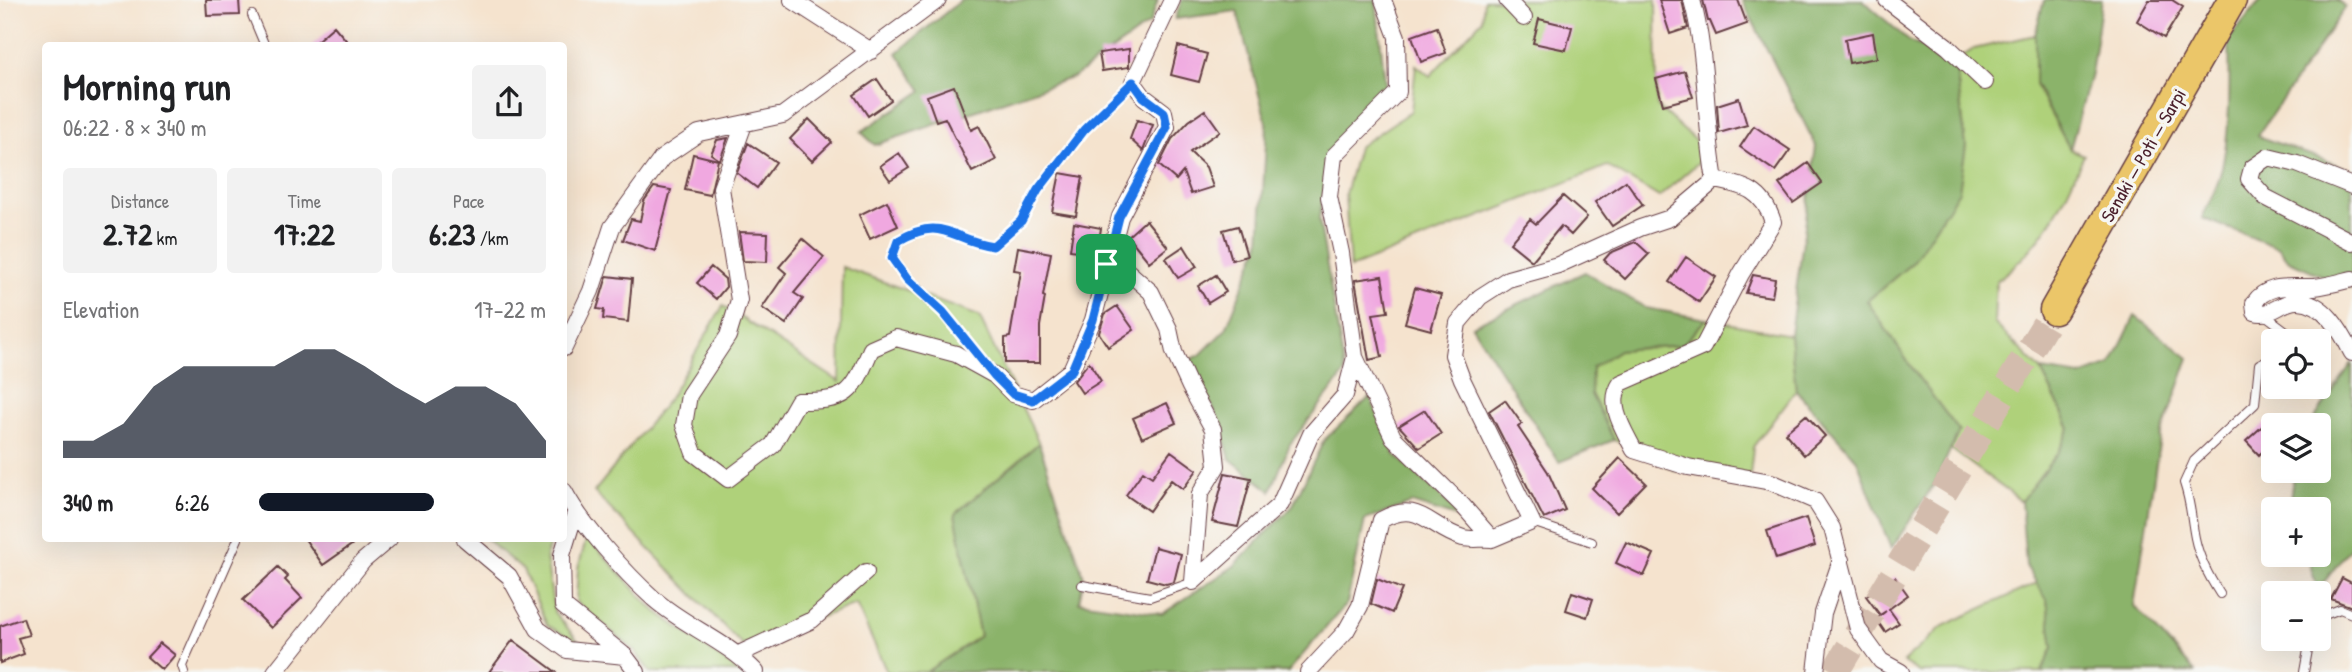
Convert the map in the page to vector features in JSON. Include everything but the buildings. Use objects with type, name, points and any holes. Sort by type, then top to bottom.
[{"type":"highway","name":"Senaki — Poti — Sarpi","points":[[2054,310],[2232,0]]},
{"type":"street","points":[[792,0],[871,51]]},
{"type":"street","points":[[567,342],[591,291],[611,228],[663,158],[699,133],[783,115],[938,0]]},
{"type":"street","points":[[744,124],[721,188],[739,300],[728,336],[689,395],[684,425],[694,453],[728,479],[773,444],[798,401],[834,401],[856,385],[871,349],[896,338],[956,354],[994,375],[1013,394],[1033,400],[1072,370],[1093,320],[1119,217],[1167,127],[1164,112],[1144,97],[1133,82],[1172,0]]},
{"type":"street","points":[[1383,0],[1397,37],[1398,92],[1334,156],[1329,197],[1341,253],[1355,357],[1393,437],[1464,506],[1492,539]]},
{"type":"street","points":[[1507,0],[1524,18]]},
{"type":"street","points":[[1692,0],[1701,33],[1707,137],[1715,180]]},
{"type":"street","points":[[1887,0],[1948,47],[1986,82]]},
{"type":"street","points":[[2352,186],[2297,164],[2268,157],[2252,168],[2249,179],[2265,197],[2352,242]]},
{"type":"street","points":[[1308,672],[1346,631],[1360,606],[1381,520],[1396,511],[1412,512],[1463,538],[1492,539],[1532,523],[1453,355],[1458,323],[1480,297],[1508,279],[1558,265],[1640,228],[1670,218],[1715,180]]},
{"type":"street","points":[[1715,180],[1747,186],[1768,207],[1773,222],[1741,274],[1703,347],[1621,383],[1615,391],[1616,411],[1633,450],[1688,467],[1771,482],[1815,501],[1832,528],[1858,629],[1881,661],[1901,672]]},
{"type":"street","points":[[1106,264],[1125,269],[1151,292],[1169,329],[1174,352],[1189,387],[1213,429],[1217,466],[1200,494],[1193,582]]},
{"type":"street","points":[[2352,279],[2315,287],[2280,286],[2260,294],[2253,303],[2255,312],[2265,315],[2297,301],[2319,307],[2342,333],[2352,353]]},
{"type":"street","points":[[1193,582],[1280,504],[1311,434],[1345,395],[1355,357]]},
{"type":"street","points":[[567,497],[575,513],[655,600],[739,654],[755,672]]},
{"type":"street","points":[[567,539],[575,513]]},
{"type":"street","points":[[275,672],[363,561],[385,542]]},
{"type":"street","points":[[469,542],[509,576],[538,629],[567,650],[625,656]]},
{"type":"street","points":[[566,542],[562,555],[563,606],[625,656],[637,672]]},
{"type":"street","points":[[1816,672],[1824,613],[1841,561]]},
{"type":"street","points":[[739,654],[812,620],[866,572]]},
{"type":"lane","points":[[252,15],[263,42]]},
{"type":"lane","points":[[994,375],[943,312],[907,279],[892,258],[898,241],[919,229],[947,229],[976,244],[993,246],[1021,221],[1038,190],[1084,130],[1133,82]]},
{"type":"lane","points":[[2265,315],[2284,329]]},
{"type":"lane","points":[[2220,594],[2207,573],[2195,538],[2193,508],[2184,483],[2194,461],[2255,404],[2261,363]]},
{"type":"lane","points":[[1532,523],[1592,542]]},
{"type":"lane","points":[[184,672],[182,666],[237,542]]},
{"type":"lane","points":[[1082,585],[1150,597],[1193,582]]},
{"type":"lane","points":[[2331,612],[2340,609],[2352,614]]},
{"type":"lane","points":[[2304,672],[2308,651]]},
{"type":"green space","points":[[961,0],[1158,0],[1150,23],[1074,77],[875,145],[861,132],[922,91],[897,53]]},
{"type":"green space","points":[[1182,0],[1376,0],[1386,91],[1335,143],[1319,218],[1345,373],[1290,444],[1271,491],[1230,459],[1219,419],[1188,361],[1200,355],[1226,329],[1260,243],[1267,125],[1237,11],[1175,19]]},
{"type":"green space","points":[[1484,0],[1656,0],[1657,106],[1709,153],[1659,197],[1607,166],[1350,268],[1345,194],[1358,147],[1411,111],[1416,65],[1430,76],[1482,20]]},
{"type":"green space","points":[[1742,0],[1863,0],[1910,42],[1955,61],[1966,146],[1959,191],[1913,262],[1867,301],[1918,377],[1959,431],[1935,483],[1891,549],[1857,460],[1796,390],[1790,335],[1816,146]]},
{"type":"green space","points":[[2044,0],[2102,0],[2091,74],[2070,149],[2035,84],[2035,35]]},
{"type":"green space","points":[[2261,0],[2337,0],[2346,7],[2257,136],[2352,170],[2352,289],[2289,261],[2279,248],[2202,218],[2218,182],[2225,148],[2229,39]]},
{"type":"green space","points":[[2035,35],[2035,85],[2070,149],[2084,155],[2059,209],[2039,239],[1996,281],[1994,323],[2041,370],[2070,428],[2059,451],[2021,501],[1951,449],[1959,431],[1918,377],[1867,301],[1913,262],[1966,146],[1955,61],[1974,49]]},
{"type":"green space","points":[[842,267],[979,316],[1039,443],[955,514],[980,636],[926,672],[887,672],[856,604],[743,646],[594,492],[668,400],[723,306],[840,382]]},
{"type":"green space","points":[[1585,272],[1646,308],[1706,319],[1682,345],[1619,350],[1592,368],[1591,394],[1614,440],[1559,462],[1472,326]]},
{"type":"green space","points":[[2135,316],[2189,358],[2160,438],[2134,606],[2195,672],[2041,672],[2053,648],[2047,600],[2026,566],[2021,501],[2059,451],[2070,428],[2041,370],[2081,376],[2111,365]]},
{"type":"green space","points":[[1706,319],[1790,335],[1796,390],[1753,447],[1750,476],[1675,470],[1614,440],[1591,394],[1591,368],[1619,350],[1682,345]]},
{"type":"green space","points":[[2352,363],[2352,545],[2325,581],[2315,581],[2311,567],[2331,567],[2331,497],[2290,497],[2292,483],[2331,483],[2331,413],[2318,413],[2328,399],[2331,399],[2331,394]]},
{"type":"green space","points":[[1370,397],[1395,455],[1468,521],[1412,503],[1365,520],[1347,603],[1288,672],[926,672],[980,636],[955,514],[1039,443],[1084,577],[1079,602],[1162,614],[1234,566],[1292,507],[1324,440]]},
{"type":"green space","points":[[587,537],[652,608],[739,672],[650,672],[634,650],[576,602],[578,568]]},
{"type":"green space","points":[[490,542],[550,542],[546,556],[554,612],[581,644],[547,625],[523,570]]},
{"type":"green space","points":[[2037,583],[2047,599],[2053,648],[2041,672],[1919,672],[1903,662],[1943,626]]},
{"type":"tunnel","points":[[1835,672],[2054,310]]},
{"type":"route","points":[[1133,82],[1144,97],[1164,112],[1167,127],[1119,217],[1106,264],[1093,320],[1072,370],[1033,400],[1013,394],[994,375],[943,312],[907,279],[892,258],[898,241],[919,229],[947,229],[976,244],[993,246],[1021,221],[1038,190],[1084,130],[1133,82]]}]
